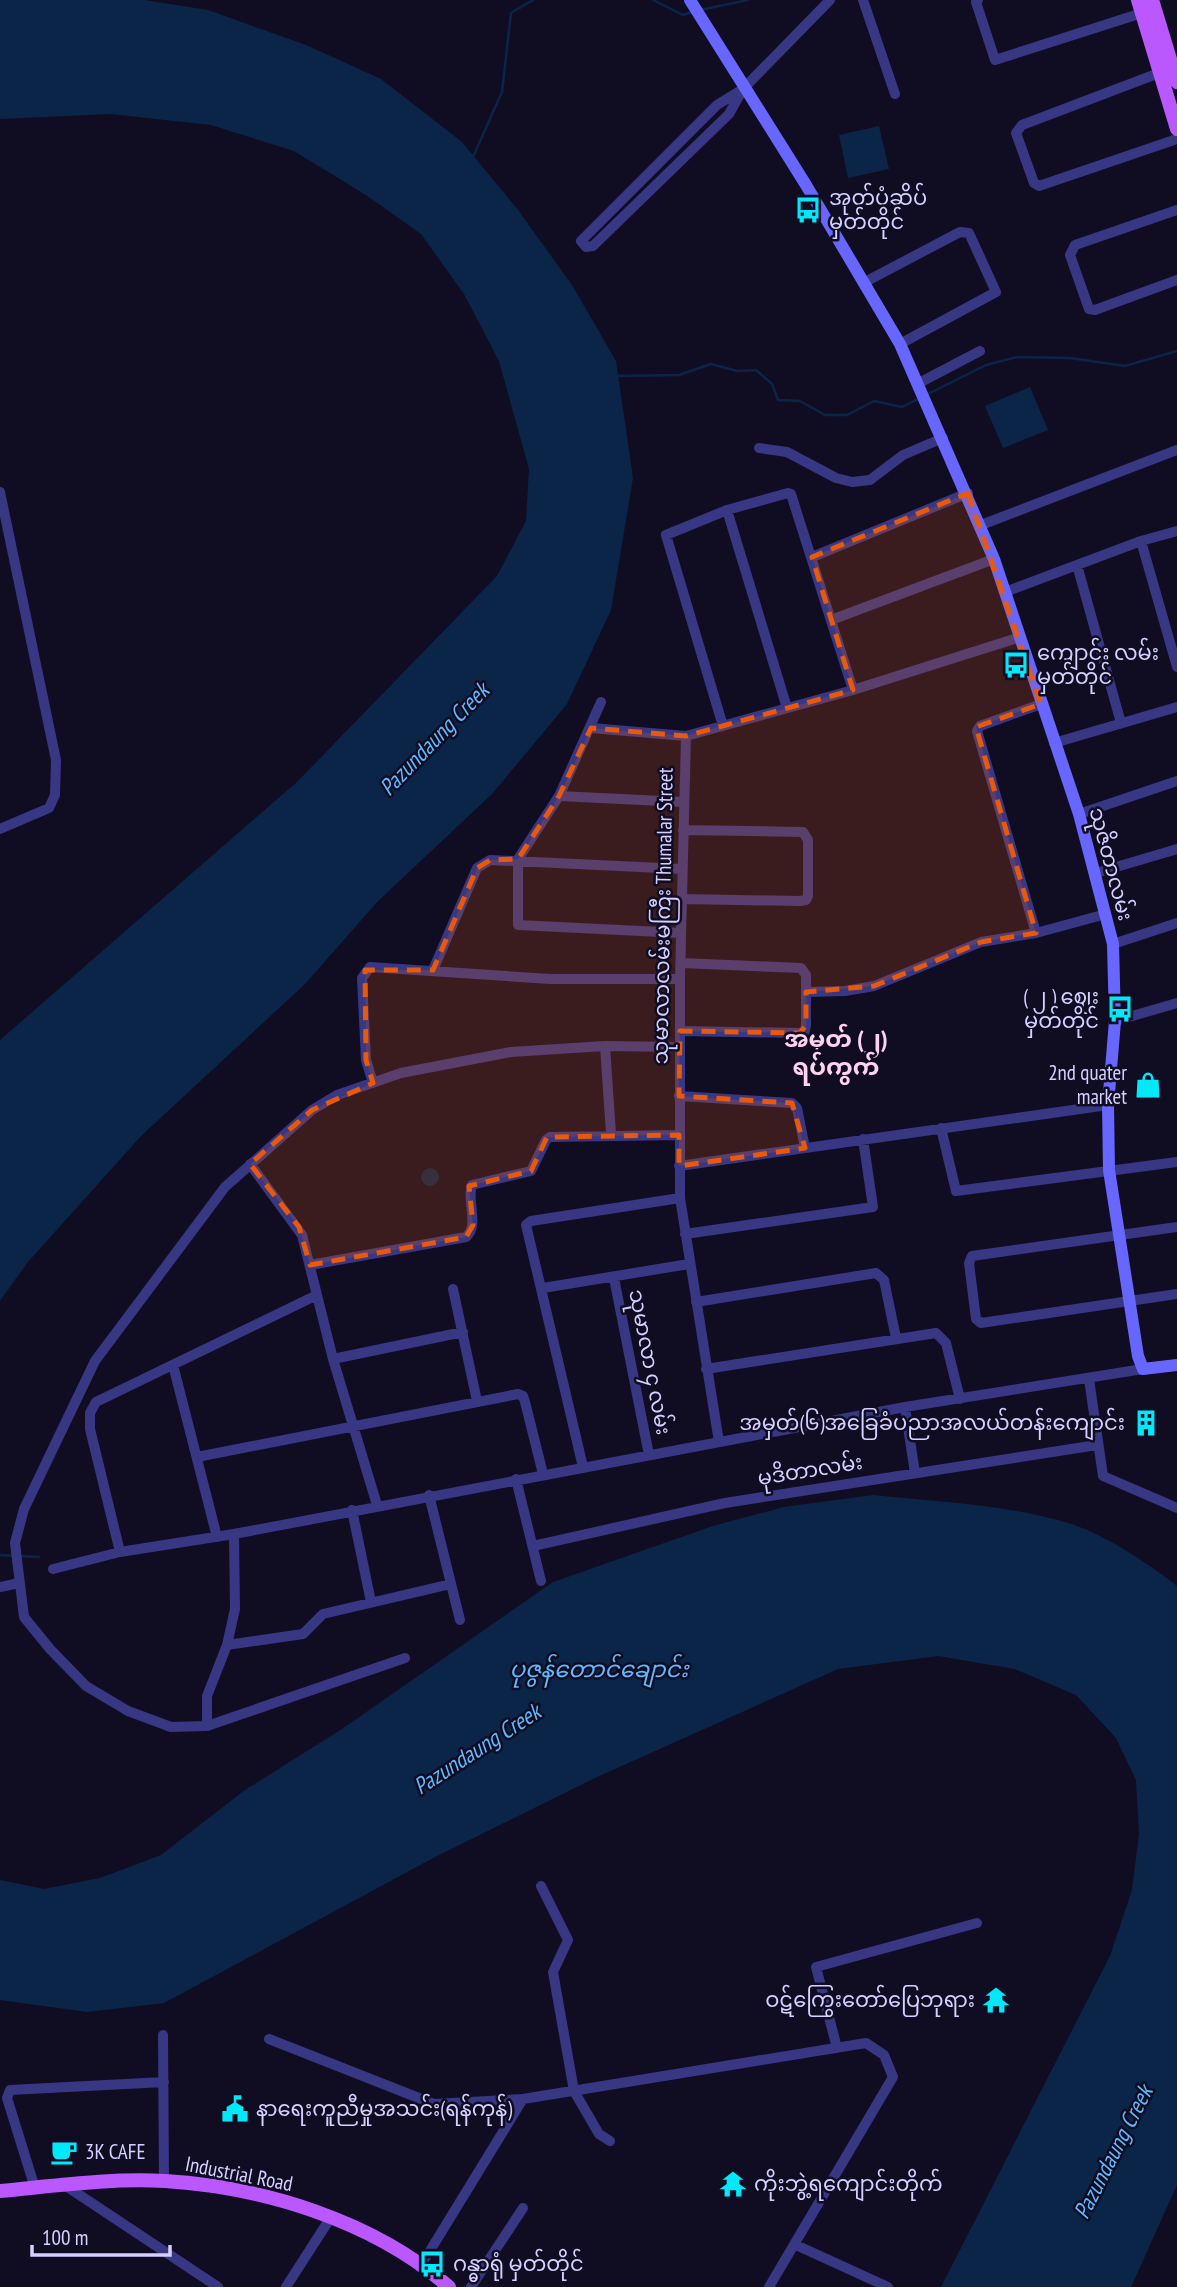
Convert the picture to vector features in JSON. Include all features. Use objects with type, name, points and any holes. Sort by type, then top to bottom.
[{"type":"main road","points":[[1152,0],[1177,82]]},
{"type":"main road","points":[[692,4],[865,282],[919,384]]},
{"type":"main road","points":[[1140,6],[1177,129]]},
{"type":"main road","name":"သုဇိတာလမ်း","points":[[919,384],[968,493],[994,559],[1079,814],[1113,944],[1115,1021],[1108,1105],[1109,1170],[1141,1362]]},
{"type":"main road","points":[[1141,1362],[1177,1365]]},
{"type":"main road","name":"Industrial Road","points":[[0,2191],[164,2181],[262,2195],[331,2217],[384,2243],[449,2287]]},
{"type":"street","points":[[743,89],[729,114],[593,246],[586,247],[581,241],[717,105],[743,89],[830,0]]},
{"type":"street","points":[[863,0],[895,94]]},
{"type":"street","points":[[978,0],[976,2],[995,61],[1140,6]]},
{"type":"street","points":[[1159,73],[1017,128],[1034,183],[1039,186],[1177,139]]},
{"type":"street","points":[[683,139],[693,149]]},
{"type":"street","points":[[1177,210],[1070,249],[1089,309],[1096,310],[1177,280]]},
{"type":"street","points":[[865,282],[965,230],[996,292],[900,344]]},
{"type":"street","points":[[919,384],[979,351]]},
{"type":"street","points":[[759,448],[787,452],[836,478],[852,482],[870,480],[903,455],[943,438]]},
{"type":"street","points":[[981,525],[1177,450]]},
{"type":"street","points":[[0,492],[51,730],[57,776],[54,803],[49,808],[0,829]]},
{"type":"street","points":[[812,557],[968,493]]},
{"type":"street","points":[[723,726],[666,535],[727,510],[791,494],[853,690]]},
{"type":"street","points":[[727,510],[787,708]]},
{"type":"street","points":[[1005,592],[1141,541],[1177,531]]},
{"type":"street","points":[[1141,541],[1177,667]]},
{"type":"street","points":[[831,620],[994,559]]},
{"type":"street","points":[[1077,565],[1121,723]]},
{"type":"street","points":[[591,729],[686,736],[853,690],[1020,637]]},
{"type":"street","points":[[601,702],[559,796],[518,859],[518,925],[681,933]]},
{"type":"street","points":[[1036,933],[977,731],[980,726],[1041,704]]},
{"type":"street","points":[[1054,743],[1177,707]]},
{"type":"street","name":"သုမာလာလမ်းမကြီး Thumalar Street","points":[[686,736],[680,979],[680,1198],[719,1442]]},
{"type":"street","points":[[1079,814],[1177,780]]},
{"type":"street","points":[[559,796],[684,802]]},
{"type":"street","points":[[682,899],[806,900],[808,840],[803,832],[683,830]]},
{"type":"street","points":[[1096,873],[1177,849]]},
{"type":"street","points":[[433,970],[477,868],[490,860],[518,859],[682,869]]},
{"type":"street","points":[[806,992],[845,991],[874,986],[971,945],[1036,933],[1106,914]]},
{"type":"street","points":[[1113,944],[1177,923]]},
{"type":"street","points":[[680,1031],[805,1031],[806,992],[806,975],[801,968],[681,962]]},
{"type":"street","points":[[373,1083],[366,1060],[365,971],[370,967],[550,979],[680,979]]},
{"type":"street","points":[[1115,1021],[1177,1003]]},
{"type":"street","points":[[605,1046],[611,1134]]},
{"type":"street","points":[[405,1658],[207,1726],[171,1727],[128,1711],[86,1686],[24,1617],[15,1549],[24,1509],[95,1361],[225,1187],[312,1110],[337,1096],[401,1073],[511,1052],[605,1046],[680,1047]]},
{"type":"street","points":[[679,1096],[792,1103],[797,1108],[805,1148]]},
{"type":"street","points":[[679,1166],[1108,1105]]},
{"type":"street","points":[[941,1128],[954,1191],[1177,1162]]},
{"type":"street","points":[[310,1265],[466,1237],[472,1225],[469,1192],[472,1185],[531,1171],[550,1137],[679,1135]]},
{"type":"street","points":[[685,1234],[873,1207],[863,1139]]},
{"type":"street","points":[[250,1164],[299,1227],[333,1359],[377,1505]]},
{"type":"street","points":[[583,1467],[543,1288],[526,1225],[531,1221],[680,1198]]},
{"type":"street","points":[[1177,1227],[972,1256],[969,1263],[978,1322],[1177,1294]]},
{"type":"street","points":[[543,1288],[689,1264]]},
{"type":"street","points":[[696,1302],[876,1273],[884,1280],[896,1338]]},
{"type":"street","name":"သုမာလာ ၄ လမ်း","points":[[614,1278],[649,1455]]},
{"type":"street","points":[[453,1289],[477,1401]]},
{"type":"street","points":[[120,1552],[90,1429],[90,1413],[96,1402],[317,1295]]},
{"type":"street","points":[[333,1359],[463,1332]]},
{"type":"street","points":[[706,1368],[896,1338],[941,1335],[946,1343],[960,1399]]},
{"type":"street","points":[[53,1569],[120,1552],[234,1534],[905,1407],[1089,1380],[1141,1362]]},
{"type":"street","points":[[173,1365],[217,1537]]},
{"type":"street","points":[[1089,1380],[1099,1462],[1107,1479],[1177,1508]]},
{"type":"street","points":[[197,1457],[518,1394],[523,1396],[543,1474]]},
{"type":"street","points":[[905,1407],[915,1473]]},
{"type":"street","name":"မုဒိတာလမ်း","points":[[533,1546],[725,1503],[1097,1445]]},
{"type":"street","points":[[516,1479],[541,1581]]},
{"type":"street","points":[[429,1495],[460,1620]]},
{"type":"street","points":[[352,1510],[371,1602]]},
{"type":"street","points":[[207,1726],[207,1696],[227,1645],[235,1609],[234,1534]]},
{"type":"street","points":[[0,1587],[19,1583]]},
{"type":"street","points":[[227,1645],[303,1634],[323,1614],[451,1584]]},
{"type":"street","points":[[541,1886],[568,1940],[553,1972],[573,2091],[599,2134],[610,2141]]},
{"type":"street","points":[[837,2048],[816,1967],[977,1923]]},
{"type":"street","points":[[163,2035],[164,2181]]},
{"type":"street","points":[[269,2039],[434,2104],[523,2099],[866,2043],[884,2055],[893,2077],[769,2287]]},
{"type":"street","points":[[35,2188],[7,2098],[9,2090],[164,2082]]},
{"type":"street","points":[[420,2267],[523,2099]]},
{"type":"street","points":[[66,2186],[218,2287]]},
{"type":"street","points":[[471,2287],[523,2208]]},
{"type":"street","points":[[286,2287],[331,2217]]},
{"type":"street","points":[[796,2245],[888,2287]]},
{"type":"highlighted area","points":[[968,493],[1041,704],[976,727],[1036,933],[981,942],[874,986],[806,992],[806,1025],[800,1033],[680,1031],[679,1096],[792,1103],[805,1148],[679,1166],[679,1135],[547,1137],[531,1171],[469,1186],[473,1225],[466,1237],[310,1265],[299,1227],[250,1164],[312,1110],[373,1083],[366,1060],[365,970],[433,970],[477,868],[490,860],[518,859],[559,796],[591,728],[686,736],[853,690],[812,557]]},
{"type":"water","name":"Pazundaung Creek","points":[[0,0],[144,0],[208,10],[306,45],[381,79],[462,142],[518,210],[572,285],[616,361],[633,478],[611,610],[567,704],[492,794],[378,901],[305,984],[141,1136],[27,1263],[0,1301],[0,1040],[297,782],[497,576],[526,521],[529,469],[499,361],[464,294],[421,234],[366,195],[294,151],[211,125],[110,114],[0,119]]},
{"type":"water","points":[[879,126],[889,169],[848,178],[839,135]]},
{"type":"water","points":[[1030,387],[1048,430],[1003,448],[985,406]]},
{"type":"water","points":[[426,1168],[434,1168],[439,1177],[437,1184],[426,1186],[421,1181],[421,1173]]},
{"type":"water","name":"ပုဇွန်တောင်ချောင်း","points":[[873,1495],[995,1508],[1065,1522],[1124,1549],[1177,1586],[1177,2185],[1131,2287],[941,2287],[1110,1956],[1132,1890],[1139,1834],[1136,1780],[1116,1738],[1076,1695],[1015,1669],[938,1656],[838,1669],[597,1777],[435,1857],[164,2003],[87,2012],[0,2000],[0,1880],[44,1889],[100,1878],[161,1855],[245,1790],[342,1729],[553,1582],[713,1526],[784,1507]]},
{"type":"waterway","points":[[473,157],[502,92],[511,13],[533,0]]},
{"type":"waterway","points":[[653,0],[683,15],[693,12]]},
{"type":"waterway","points":[[700,10],[748,0]]},
{"type":"waterway","points":[[926,395],[986,365],[1017,357],[1070,358],[1125,366],[1177,351]]},
{"type":"waterway","points":[[616,376],[679,375],[711,364],[737,371],[756,370],[772,384],[778,400],[800,401],[825,415],[847,415],[874,401],[902,407],[920,398]]},
{"type":"waterway","points":[[0,1555],[39,1557]]},
{"type":"place","name":"အုတ်ပုံဆိပ် မှတ်တိုင်","points":[[808,210]]},
{"type":"place","name":"ကျောင်း လမ်း မှတ်တိုင်","points":[[1016,665]]},
{"type":"place","name":"( ၂ ) ဈေး မှတ်တိုင်","points":[[1120,1009]]},
{"type":"place","name":"2nd quater market","points":[[1148,1085]]},
{"type":"place","name":"အမှတ်(၆)အခြေခံပညာအလယ်တန်းကျောင်း","points":[[1146,1423]]},
{"type":"place","name":"ဝဋ်ကြွေးတော်ပြေဘုရား","points":[[996,2000]]},
{"type":"place","name":"နာရေးကူညီမှုအသင်း(ရန်ကုန်)","points":[[235,2109]]},
{"type":"place","name":"3K CAFE","points":[[64,2152]]},
{"type":"place","name":"ကိုးဘွဲ့ရကျောင်းတိုက်","points":[[733,2184]]},
{"type":"place","name":"ဂန္ဓာရုံ မှတ်တိုင်","points":[[432,2264]]},
{"type":"district","name":"အမှတ် (၂) ရပ်ကွက်","points":[[836,1053]]}]
